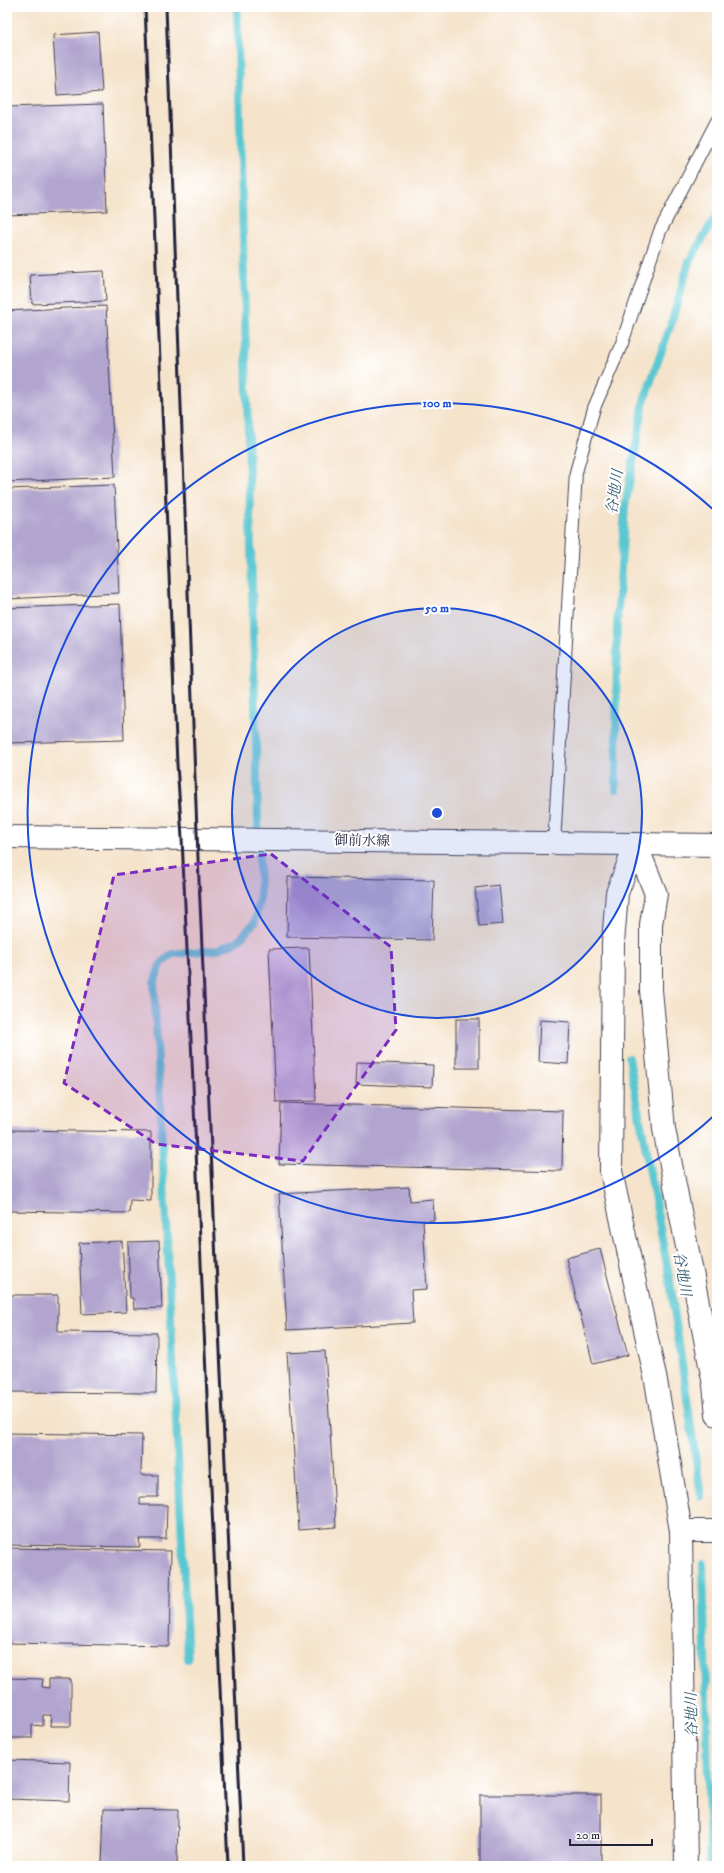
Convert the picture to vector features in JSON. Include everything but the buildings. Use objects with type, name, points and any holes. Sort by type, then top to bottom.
[{"type":"street","name":"御前水線","points":[[7,837],[717,845]]},
{"type":"street","points":[[636,844],[656,894],[651,924],[651,990],[664,1129],[714,1385],[717,1415]]},
{"type":"street","points":[[636,844],[617,894],[613,943],[611,1171],[656,1381],[681,1531],[686,1866]]},
{"type":"street","points":[[681,1531],[717,1531]]},
{"type":"lane","points":[[554,843],[576,472],[594,408],[622,343],[660,231],[717,121]]},
{"type":"highlighted area","points":[[271,854],[391,947],[396,1030],[303,1161],[156,1144],[64,1083],[114,875]]},
{"type":"waterway","points":[[188,1659],[154,983],[160,965],[172,954],[216,950],[238,941],[255,922],[260,897],[237,7]]},
{"type":"waterway","name":"谷地川","points":[[616,789],[617,625],[625,507],[644,401],[670,327],[689,262],[717,214]]},
{"type":"waterway","name":"谷地川","points":[[629,1058],[671,1288],[701,1496]]},
{"type":"waterway","name":"谷地川","points":[[703,1564],[710,1866]]},
{"type":"railway","points":[[145,7],[177,764],[182,838],[228,1866]]},
{"type":"railway","points":[[166,7],[198,858],[243,1866]]}]
